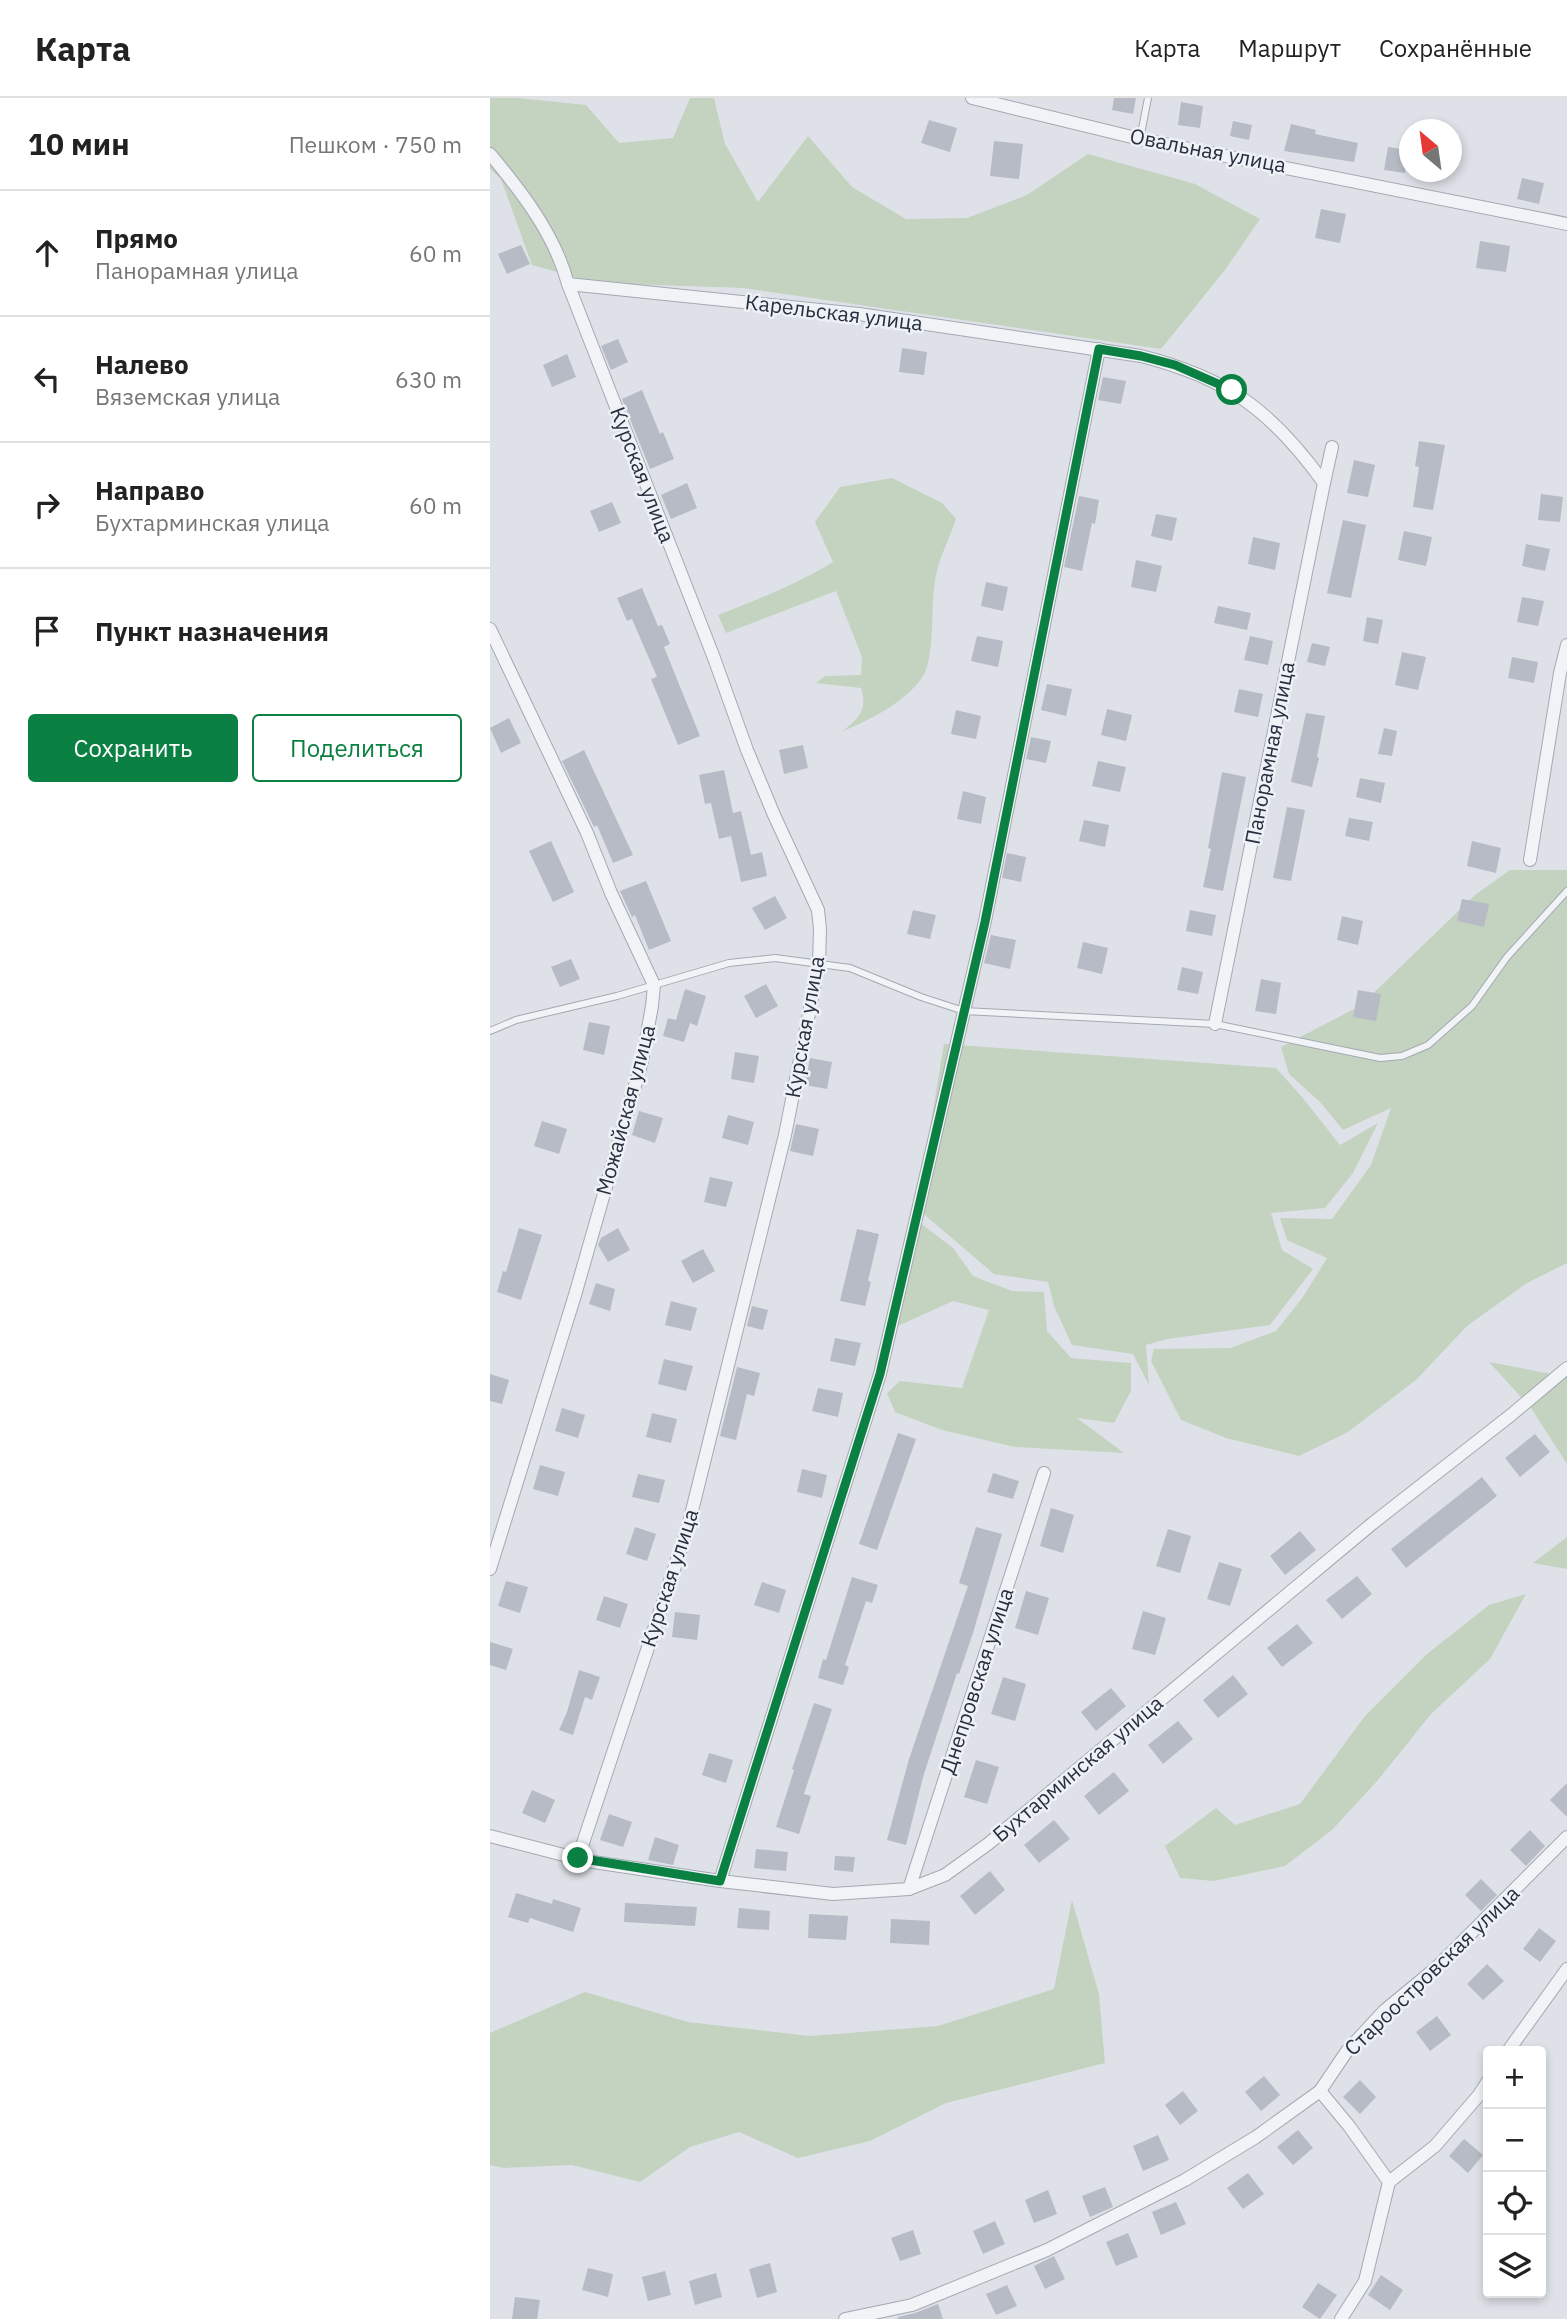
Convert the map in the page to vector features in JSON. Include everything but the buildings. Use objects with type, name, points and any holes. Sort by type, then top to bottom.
[{"type":"street","name":"Овальная улица","points":[[972,98],[1140,139],[1567,224]]},
{"type":"street","name":"Курская улица","points":[[490,154],[513,181],[549,236],[563,265],[752,761],[818,910],[820,929],[819,963],[785,1135],[688,1527],[578,1858]]},
{"type":"street","name":"Карельская улица","points":[[568,284],[859,314],[1099,349]]},
{"type":"street","points":[[720,1881],[880,1374],[985,922],[1099,349],[1175,365],[1232,390],[1272,420],[1303,454],[1324,483]]},
{"type":"street","name":"Панорамная улица","points":[[1215,1024],[1332,447]]},
{"type":"street","points":[[490,629],[587,833],[611,893],[654,985]]},
{"type":"street","points":[[1530,859],[1560,673],[1567,645]]},
{"type":"street","name":"Можайская улица","points":[[490,1569],[575,1295],[638,1074],[654,985]]},
{"type":"street","name":"Бухтарминская улица","points":[[490,1836],[578,1858],[720,1881],[833,1894],[909,1889],[944,1875],[988,1844],[1373,1523],[1567,1368]]},
{"type":"street","name":"Днепровская улица","points":[[909,1889],[1044,1473]]},
{"type":"street","name":"Староостровская улица","points":[[845,2319],[912,2305],[1047,2250],[1185,2180],[1256,2137],[1320,2091],[1347,2051],[1384,2011],[1436,1968],[1567,1837]]},
{"type":"street","points":[[1512,2046],[1567,1969]]},
{"type":"street","points":[[1341,2319],[1365,2281],[1389,2182],[1435,2146],[1483,2089]]},
{"type":"street","points":[[1320,2091],[1389,2182]]},
{"type":"lane","points":[[1140,139],[1148,98]]},
{"type":"lane","points":[[490,1031],[516,1020],[729,963],[775,958],[850,968],[964,1011],[1215,1024],[1380,1058],[1402,1056],[1428,1045],[1472,1006],[1507,957],[1567,891]]},
{"type":"green space","points":[[490,98],[586,105],[619,143],[673,138],[690,98],[714,98],[725,144],[758,202],[808,136],[852,187],[906,219],[967,218],[1027,195],[1088,154],[1195,184],[1260,219],[1225,270],[1161,349],[744,288],[596,283],[532,265],[501,179],[490,169]]},
{"type":"green space","points":[[892,478],[942,503],[956,519],[936,575],[929,656],[922,678],[891,706],[843,731],[861,713],[861,688],[816,683],[825,676],[861,675],[862,657],[836,591],[726,633],[718,615],[791,584],[833,562],[815,522],[840,487]]},
{"type":"green space","points":[[1510,870],[1567,870],[1567,1263],[1527,1283],[1467,1326],[1416,1380],[1348,1432],[1299,1456],[1226,1438],[1181,1420],[1151,1361],[1154,1349],[1230,1348],[1276,1331],[1303,1297],[1327,1258],[1287,1240],[1280,1218],[1332,1219],[1371,1165],[1391,1108],[1343,1130],[1320,1102],[1289,1074],[1281,1047],[1360,1006],[1475,895]]},
{"type":"green space","points":[[944,1044],[1276,1068],[1340,1145],[1378,1123],[1353,1173],[1325,1208],[1271,1213],[1282,1250],[1313,1269],[1270,1325],[1167,1339],[1146,1345],[1149,1385],[1133,1354],[1072,1345],[1054,1306],[1048,1282],[994,1274],[919,1210],[920,1189]]},
{"type":"green space","points":[[915,1219],[953,1248],[973,1276],[1012,1291],[1044,1292],[1047,1331],[1071,1358],[1131,1363],[1131,1391],[1114,1423],[1077,1418],[1124,1453],[1015,1447],[942,1430],[895,1412],[887,1393],[900,1381],[962,1388],[989,1310],[953,1301],[889,1330]]},
{"type":"green space","points":[[1489,1362],[1567,1377],[1567,1464],[1531,1408]]},
{"type":"green space","points":[[1567,1537],[1567,1569],[1533,1563]]},
{"type":"green space","points":[[1526,1594],[1490,1659],[1431,1714],[1378,1780],[1332,1830],[1285,1866],[1214,1881],[1180,1878],[1165,1846],[1216,1808],[1235,1825],[1300,1804],[1365,1716],[1427,1654],[1489,1605]]},
{"type":"green space","points":[[1072,1900],[1099,1994],[1105,2063],[946,2103],[870,2141],[798,2158],[739,2132],[690,2147],[640,2182],[572,2165],[504,2168],[490,2165],[490,2033],[585,1992],[688,2022],[810,2036],[938,2026],[1054,1989]]},
{"type":"route","points":[[578,1858],[720,1881],[880,1374],[985,922],[1099,349],[1175,365],[1232,390]]}]
